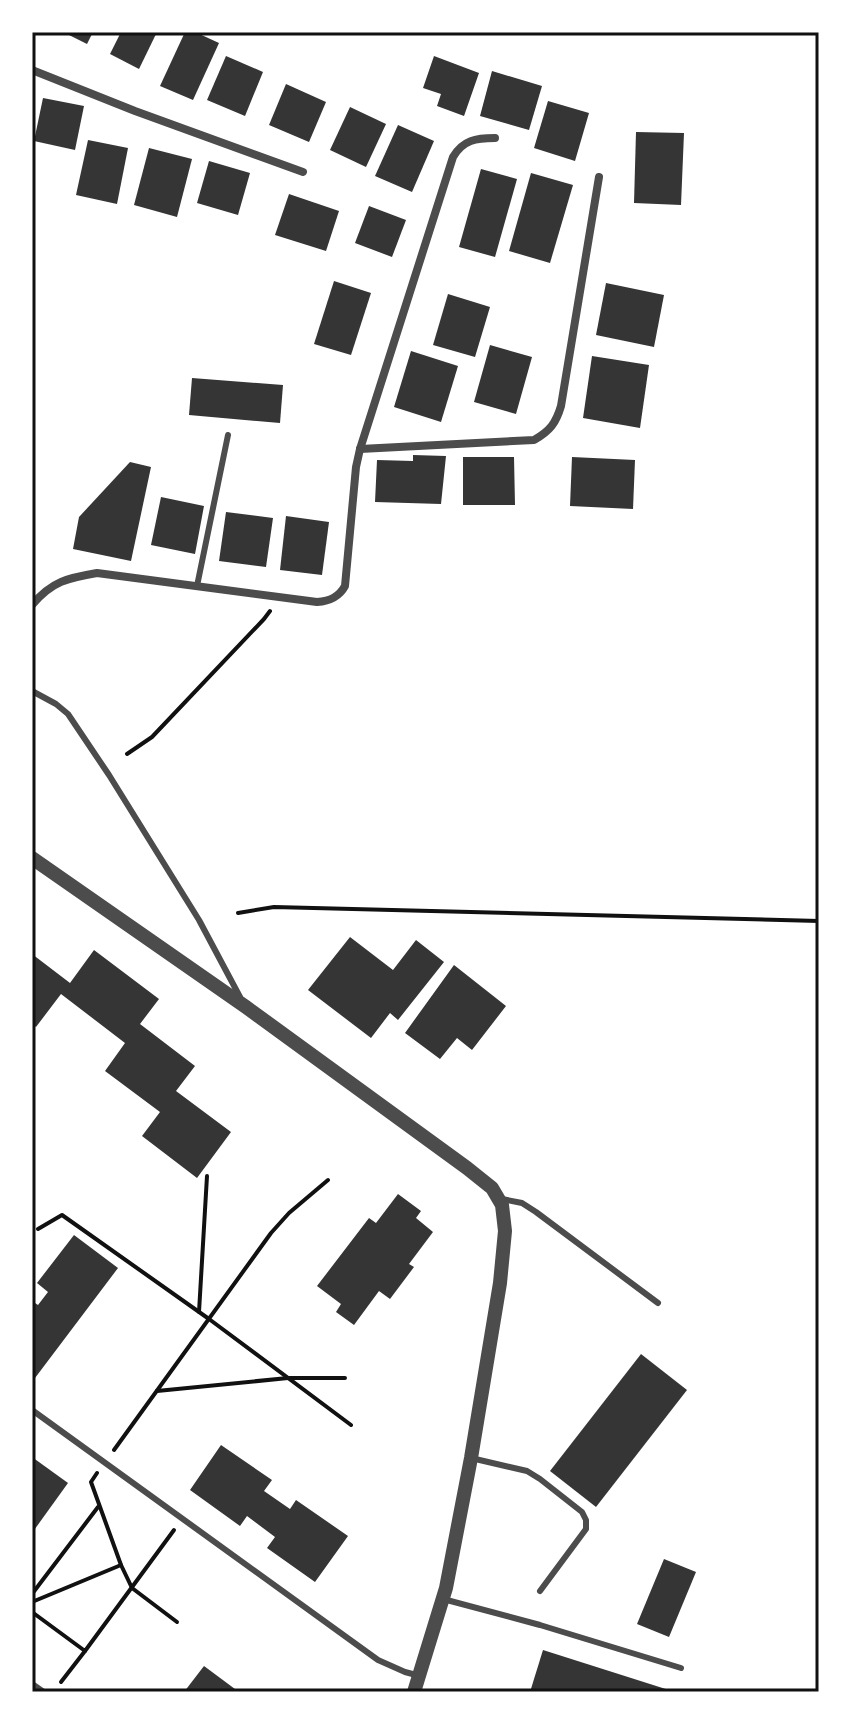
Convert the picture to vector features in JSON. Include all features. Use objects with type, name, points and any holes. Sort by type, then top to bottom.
[{"type":"street","points":[[32,70],[160,121],[303,172]]},
{"type":"street","points":[[32,605],[57,582],[97,573],[317,602],[341,594],[345,586],[360,449],[453,157],[466,142],[495,138]]},
{"type":"street","points":[[360,449],[534,440],[547,433],[556,422],[561,406],[599,177]]},
{"type":"street","points":[[32,858],[246,1007],[467,1168],[492,1188],[499,1198],[504,1212],[505,1231],[500,1283],[471,1458],[443,1599],[414,1692]]},
{"type":"street","points":[[32,1685],[42,1692]]},
{"type":"lane","points":[[197,586],[228,435]]},
{"type":"lane","points":[[32,691],[68,714],[199,920],[246,1007]]},
{"type":"lane","points":[[499,1198],[522,1203],[536,1212],[658,1303]]},
{"type":"lane","points":[[32,1410],[378,1660],[420,1676]]},
{"type":"lane","points":[[471,1458],[527,1471],[582,1512],[586,1520],[582,1538],[540,1591]]},
{"type":"lane","points":[[443,1599],[681,1668]]},
{"type":"path","points":[[127,754],[152,737],[264,619],[270,610],[271,596]]},
{"type":"path","points":[[238,913],[274,907],[819,921]]},
{"type":"path","points":[[199,1312],[207,1176]]},
{"type":"path","points":[[177,1622],[132,1588],[91,1482],[271,1233],[328,1180]]},
{"type":"path","points":[[38,1229],[62,1215],[351,1425]]},
{"type":"path","points":[[157,1391],[288,1378],[345,1378]]},
{"type":"path","points":[[32,1594],[99,1506]]},
{"type":"path","points":[[61,1682],[183,1519]]},
{"type":"path","points":[[32,1602],[121,1565]]},
{"type":"path","points":[[32,1612],[85,1651]]},
{"type":"building","points":[[63,32],[93,32],[87,44]]},
{"type":"building","points":[[121,32],[157,32],[139,69],[110,54]]},
{"type":"building","points":[[185,32],[195,32],[219,43],[193,100],[160,86]]},
{"type":"building","points":[[226,56],[263,72],[245,116],[207,100]]},
{"type":"building","points":[[434,56],[479,73],[464,116],[437,106],[441,94],[423,88]]},
{"type":"building","points":[[492,71],[542,86],[529,130],[480,116]]},
{"type":"building","points":[[286,84],[326,102],[309,142],[269,125]]},
{"type":"building","points":[[43,98],[84,106],[75,150],[34,141]]},
{"type":"building","points":[[548,101],[589,113],[575,161],[534,148]]},
{"type":"building","points":[[350,107],[386,124],[366,167],[330,150]]},
{"type":"building","points":[[398,125],[434,141],[412,192],[375,176]]},
{"type":"building","points":[[636,132],[684,133],[681,205],[634,203]]},
{"type":"building","points":[[88,140],[128,148],[117,204],[76,195]]},
{"type":"building","points":[[149,148],[192,159],[177,217],[134,205]]},
{"type":"building","points":[[209,161],[250,173],[238,215],[197,203]]},
{"type":"building","points":[[481,169],[517,179],[495,257],[459,247]]},
{"type":"building","points":[[531,173],[573,185],[550,263],[509,251]]},
{"type":"building","points":[[289,194],[339,211],[326,251],[275,235]]},
{"type":"building","points":[[369,206],[406,220],[392,257],[355,243]]},
{"type":"building","points":[[334,281],[371,293],[351,355],[314,344]]},
{"type":"building","points":[[606,283],[664,295],[654,347],[596,335]]},
{"type":"building","points":[[448,294],[490,307],[475,357],[433,345]]},
{"type":"building","points":[[490,345],[532,357],[516,414],[474,402]]},
{"type":"building","points":[[411,351],[458,366],[441,422],[394,407]]},
{"type":"building","points":[[592,356],[649,365],[640,428],[583,418]]},
{"type":"building","points":[[192,378],[283,385],[280,423],[189,415]]},
{"type":"building","points":[[413,455],[446,456],[441,504],[375,502],[377,460],[413,461]]},
{"type":"building","points":[[463,457],[514,457],[515,505],[463,505]]},
{"type":"building","points":[[572,457],[635,460],[633,509],[570,506]]},
{"type":"building","points":[[130,462],[151,467],[131,561],[73,549],[79,517]]},
{"type":"building","points":[[161,497],[204,506],[195,554],[151,545]]},
{"type":"building","points":[[226,512],[273,518],[266,567],[219,561]]},
{"type":"building","points":[[286,516],[329,522],[322,575],[280,570]]},
{"type":"building","points":[[350,937],[393,970],[416,940],[444,962],[398,1020],[390,1013],[371,1038],[308,990]]},
{"type":"building","points":[[94,950],[159,999],[140,1024],[195,1066],[176,1091],[231,1132],[197,1178],[142,1136],[160,1112],[105,1071],[125,1043],[61,994],[36,1027],[32,1024],[32,954],[70,983]]},
{"type":"building","points":[[454,965],[506,1006],[472,1050],[457,1038],[440,1059],[405,1033]]},
{"type":"building","points":[[398,1194],[421,1211],[416,1218],[433,1232],[409,1264],[414,1267],[390,1299],[379,1291],[354,1325],[336,1312],[341,1304],[317,1286],[369,1218],[376,1223]]},
{"type":"building","points":[[74,1235],[118,1268],[32,1382],[32,1301],[38,1305],[48,1292],[37,1283]]},
{"type":"building","points":[[641,1354],[687,1390],[596,1507],[550,1471]]},
{"type":"building","points":[[221,1445],[272,1480],[264,1491],[290,1509],[296,1500],[348,1536],[315,1582],[267,1548],[275,1537],[247,1516],[240,1526],[190,1490]]},
{"type":"building","points":[[32,1457],[68,1483],[32,1533]]},
{"type":"building","points":[[664,1559],[696,1572],[669,1637],[637,1624]]},
{"type":"building","points":[[543,1650],[672,1691],[672,1692],[530,1692]]},
{"type":"building","points":[[204,1666],[239,1692],[184,1692]]}]
